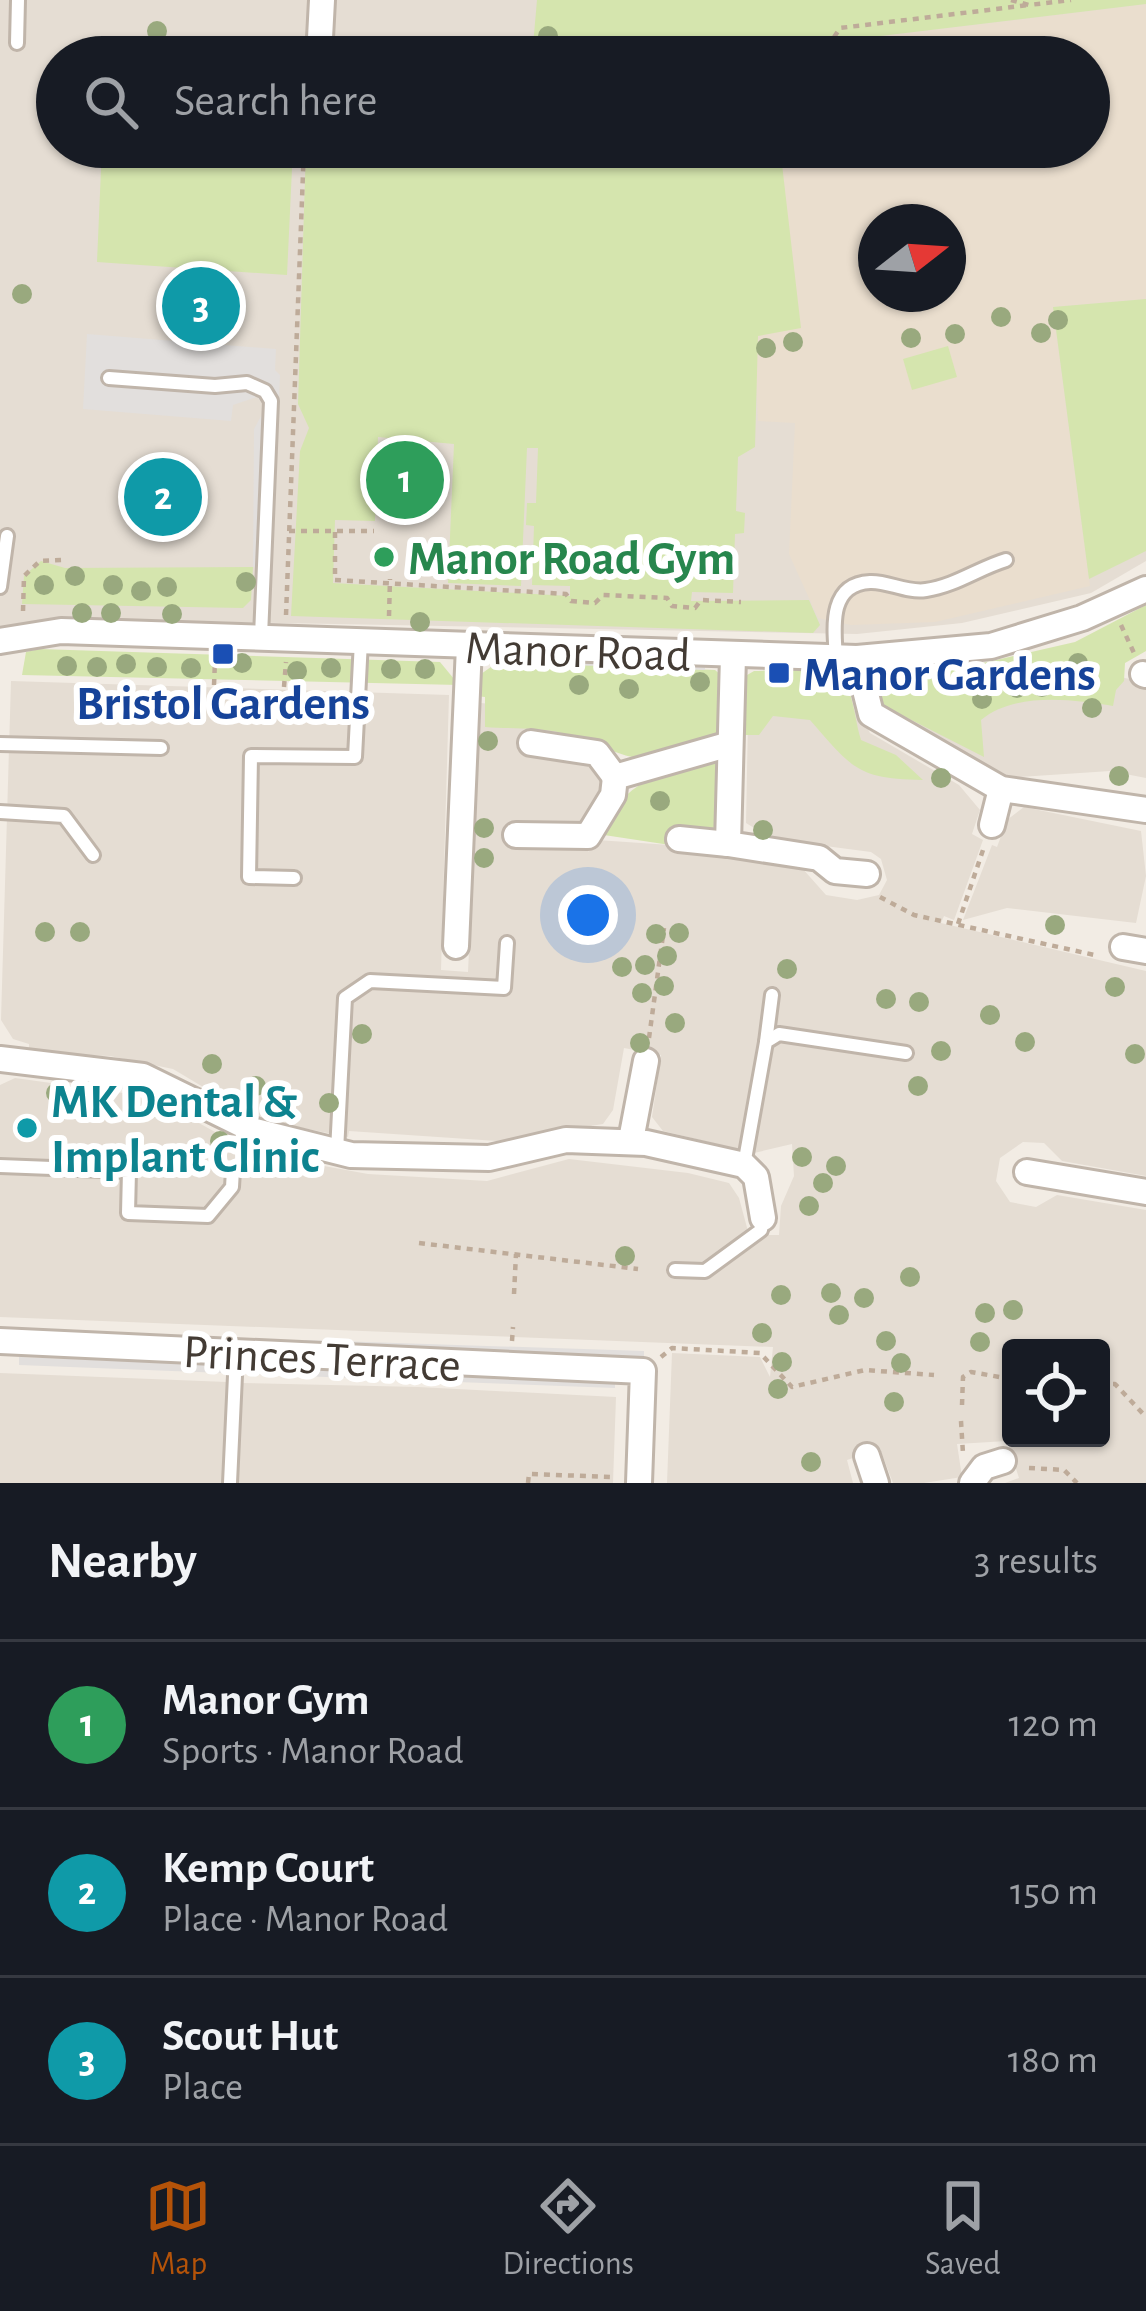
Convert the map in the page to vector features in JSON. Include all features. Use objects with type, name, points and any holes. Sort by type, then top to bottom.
[{"type":"street","points":[[320,36],[322,0]]},
{"type":"street","name":"Manor Road","points":[[0,641],[26,633],[274,636],[846,658],[991,646],[1146,589]]},
{"type":"street","points":[[456,946],[469,646]]},
{"type":"street","points":[[728,844],[733,656]]},
{"type":"street","points":[[846,658],[871,714],[1001,788],[1146,810]]},
{"type":"street","points":[[516,836],[588,836],[613,795],[616,777],[597,753],[531,743]]},
{"type":"street","points":[[616,777],[730,744]]},
{"type":"street","points":[[992,824],[1001,788]]},
{"type":"street","points":[[680,839],[819,858],[835,871],[867,874]]},
{"type":"street","points":[[0,1059],[143,1076],[255,1131],[337,1151],[489,1158],[547,1142],[632,1140],[758,1171],[763,1218]]},
{"type":"street","points":[[632,1140],[646,1061]]},
{"type":"street","points":[[1027,1172],[1146,1192]]},
{"type":"street","name":"Princes Terrace","points":[[0,1341],[644,1370]]},
{"type":"street","points":[[629,1480],[644,1370]]},
{"type":"street","points":[[867,1456],[876,1483]]},
{"type":"street","points":[[972,1483],[984,1467],[1003,1461]]},
{"type":"lane","points":[[17,43],[18,0]]},
{"type":"lane","points":[[109,378],[248,383],[265,391],[271,401],[274,636]]},
{"type":"lane","points":[[0,587],[7,536]]},
{"type":"lane","points":[[846,658],[833,616],[840,597],[853,588],[870,581],[926,590],[1006,560]]},
{"type":"lane","points":[[293,878],[249,877],[251,756],[355,757],[361,641]]},
{"type":"lane","points":[[0,744],[161,748]]},
{"type":"lane","points":[[0,812],[64,816],[93,855]]},
{"type":"lane","points":[[337,1151],[345,998],[370,981],[504,988],[507,943]]},
{"type":"lane","points":[[758,1171],[772,995]]},
{"type":"lane","points":[[766,1042],[778,1034],[906,1053]]},
{"type":"lane","points":[[0,1166],[129,1171],[128,1213],[208,1216],[232,1187],[233,1170]]},
{"type":"lane","points":[[675,1270],[705,1271],[760,1230],[763,1218]]},
{"type":"lane","points":[[230,1483],[236,1354]]},
{"type":"path","points":[[1011,0],[1029,5]]},
{"type":"path","points":[[835,36],[840,28],[1071,0]]},
{"type":"path","points":[[274,636],[289,531],[303,168]]},
{"type":"path","points":[[289,531],[374,531]]},
{"type":"path","points":[[335,532],[334,580],[566,594],[571,601],[595,603],[603,595],[667,598],[672,606],[695,608],[701,601],[741,602]]},
{"type":"path","points":[[26,633],[24,576],[40,561],[62,560]]},
{"type":"path","points":[[389,608],[390,581]]},
{"type":"path","points":[[1111,605],[1145,674]]},
{"type":"path","points":[[958,924],[992,824]]},
{"type":"path","points":[[867,874],[875,892],[890,905],[958,924],[1125,952]]},
{"type":"path","points":[[646,1061],[664,928]]},
{"type":"path","points":[[419,1243],[638,1269]]},
{"type":"path","points":[[514,1294],[516,1254]]},
{"type":"path","points":[[644,1370],[672,1348],[760,1353],[792,1387],[865,1370],[934,1375]]},
{"type":"path","points":[[953,1376],[971,1372],[1002,1377]]},
{"type":"path","points":[[962,1405],[963,1377]]},
{"type":"path","points":[[1110,1384],[1146,1417]]},
{"type":"path","points":[[1003,1461],[1011,1474],[1035,1466],[1064,1470],[1077,1483]]},
{"type":"path","points":[[528,1483],[529,1474],[629,1480]]},
{"type":"shaded area","points":[[0,0],[1146,0],[1146,561],[1091,593],[962,623],[857,634],[75,619],[0,632]]},
{"type":"shaded area","points":[[1146,4],[1146,299],[1053,307],[1090,586],[935,622],[851,625],[818,618],[789,554],[795,423],[758,421],[755,361],[776,168],[1110,168],[1110,36],[881,36]]},
{"type":"shaded area","points":[[87,334],[276,349],[275,370],[280,375],[272,568],[253,567],[254,429],[266,407],[257,397],[233,405],[231,421],[83,409]]},
{"type":"shaded area","points":[[499,655],[705,661],[705,670],[498,662]]},
{"type":"shaded area","points":[[1098,673],[1146,682],[1146,778],[1110,771],[1006,778],[883,711]]},
{"type":"shaded area","points":[[11,681],[449,695],[441,970],[468,972],[481,703],[568,712],[569,750],[586,755],[604,778],[589,823],[588,852],[597,840],[670,845],[802,868],[826,895],[857,900],[879,895],[887,880],[881,859],[871,852],[772,839],[746,823],[748,719],[800,709],[859,711],[870,733],[959,785],[980,810],[972,834],[983,840],[954,920],[944,916],[941,923],[1146,971],[1146,1176],[1062,1161],[1044,1143],[1023,1142],[1000,1158],[996,1181],[1010,1202],[1036,1207],[1057,1195],[1146,1210],[1146,1483],[1005,1483],[1019,1478],[1009,1447],[1110,1447],[1110,1339],[1002,1339],[1002,1441],[957,1444],[962,1477],[893,1483],[880,1449],[847,1460],[853,1483],[667,1483],[672,1353],[760,1357],[770,1377],[773,1347],[0,1317],[0,1085],[15,1078],[152,1097],[253,1153],[368,1174],[487,1181],[569,1159],[688,1173],[729,1183],[739,1198],[749,1235],[779,1235],[781,1206],[794,1176],[792,1144],[754,1153],[663,1131],[652,1117],[661,1055],[624,1048],[613,1110],[603,1124],[497,1141],[349,1131],[348,1137],[255,1118],[173,1069],[110,1056],[29,1053],[29,1044],[13,1039],[1,1020]]},
{"type":"shaded area","points":[[1024,807],[1141,831],[1146,876],[1136,923],[1007,908],[963,920],[992,845],[997,847],[1007,820]]},
{"type":"shaded area","points":[[305,1340],[644,1351],[644,1360],[305,1348]]},
{"type":"shaded area","points":[[19,1357],[224,1365],[223,1373],[19,1365]]},
{"type":"shaded area","points":[[247,1365],[615,1380],[615,1388],[246,1374]]},
{"type":"shaded area","points":[[0,1373],[227,1382],[240,1389],[241,1383],[616,1397],[613,1483],[0,1483]]},
{"type":"green space","points":[[537,0],[1146,0],[1146,4],[881,36],[534,36]]},
{"type":"green space","points":[[101,168],[292,168],[287,275],[97,262]]},
{"type":"green space","points":[[305,168],[782,168],[801,328],[758,336],[755,447],[738,457],[736,511],[745,513],[744,533],[735,534],[733,593],[692,592],[691,601],[809,600],[820,625],[813,633],[291,616],[300,451],[309,428],[298,404]],"holes":[[[378,437],[454,444],[448,583],[521,586],[527,448],[538,448],[536,503],[527,503],[526,525],[534,526],[532,585],[570,586],[570,596],[333,583],[335,520],[375,521]]]},
{"type":"green space","points":[[1146,299],[1146,551],[1089,579],[1053,307]]},
{"type":"green space","points":[[948,346],[957,377],[912,390],[903,359]]},
{"type":"green space","points":[[41,561],[65,568],[253,567],[251,600],[243,608],[22,604],[24,576]]},
{"type":"green space","points":[[1146,605],[1146,651],[1125,663],[1124,681],[1116,690],[1113,706],[1044,700],[1010,705],[981,720],[984,757],[882,705],[882,681],[895,672],[939,673],[1075,642]]},
{"type":"green space","points":[[26,652],[440,662],[459,685],[22,675]]},
{"type":"green space","points":[[498,662],[715,670],[721,675],[721,731],[697,747],[656,759],[621,754],[553,731],[485,727],[485,697],[475,696],[481,674]]},
{"type":"green space","points":[[808,670],[833,676],[850,694],[861,740],[896,755],[923,780],[883,777],[858,768],[810,720],[773,716],[759,735],[736,735],[742,678],[754,671]]},
{"type":"green space","points":[[711,756],[722,760],[719,821],[711,831],[673,829],[670,845],[604,835],[620,802],[632,791],[660,774]]},
{"type":"place","name":"Scout Hut","points":[[201,306]]},
{"type":"place","name":"Manor Gym","points":[[405,480]]},
{"type":"place","name":"Kemp Court","points":[[163,497]]},
{"type":"place","name":"Manor Road Gym","points":[[384,557]]},
{"type":"place","name":"Bristol Gardens","points":[[223,654]]},
{"type":"place","name":"Manor Gardens","points":[[779,673]]},
{"type":"place","name":"MK Dental & Implant Clinic","points":[[27,1128]]}]
